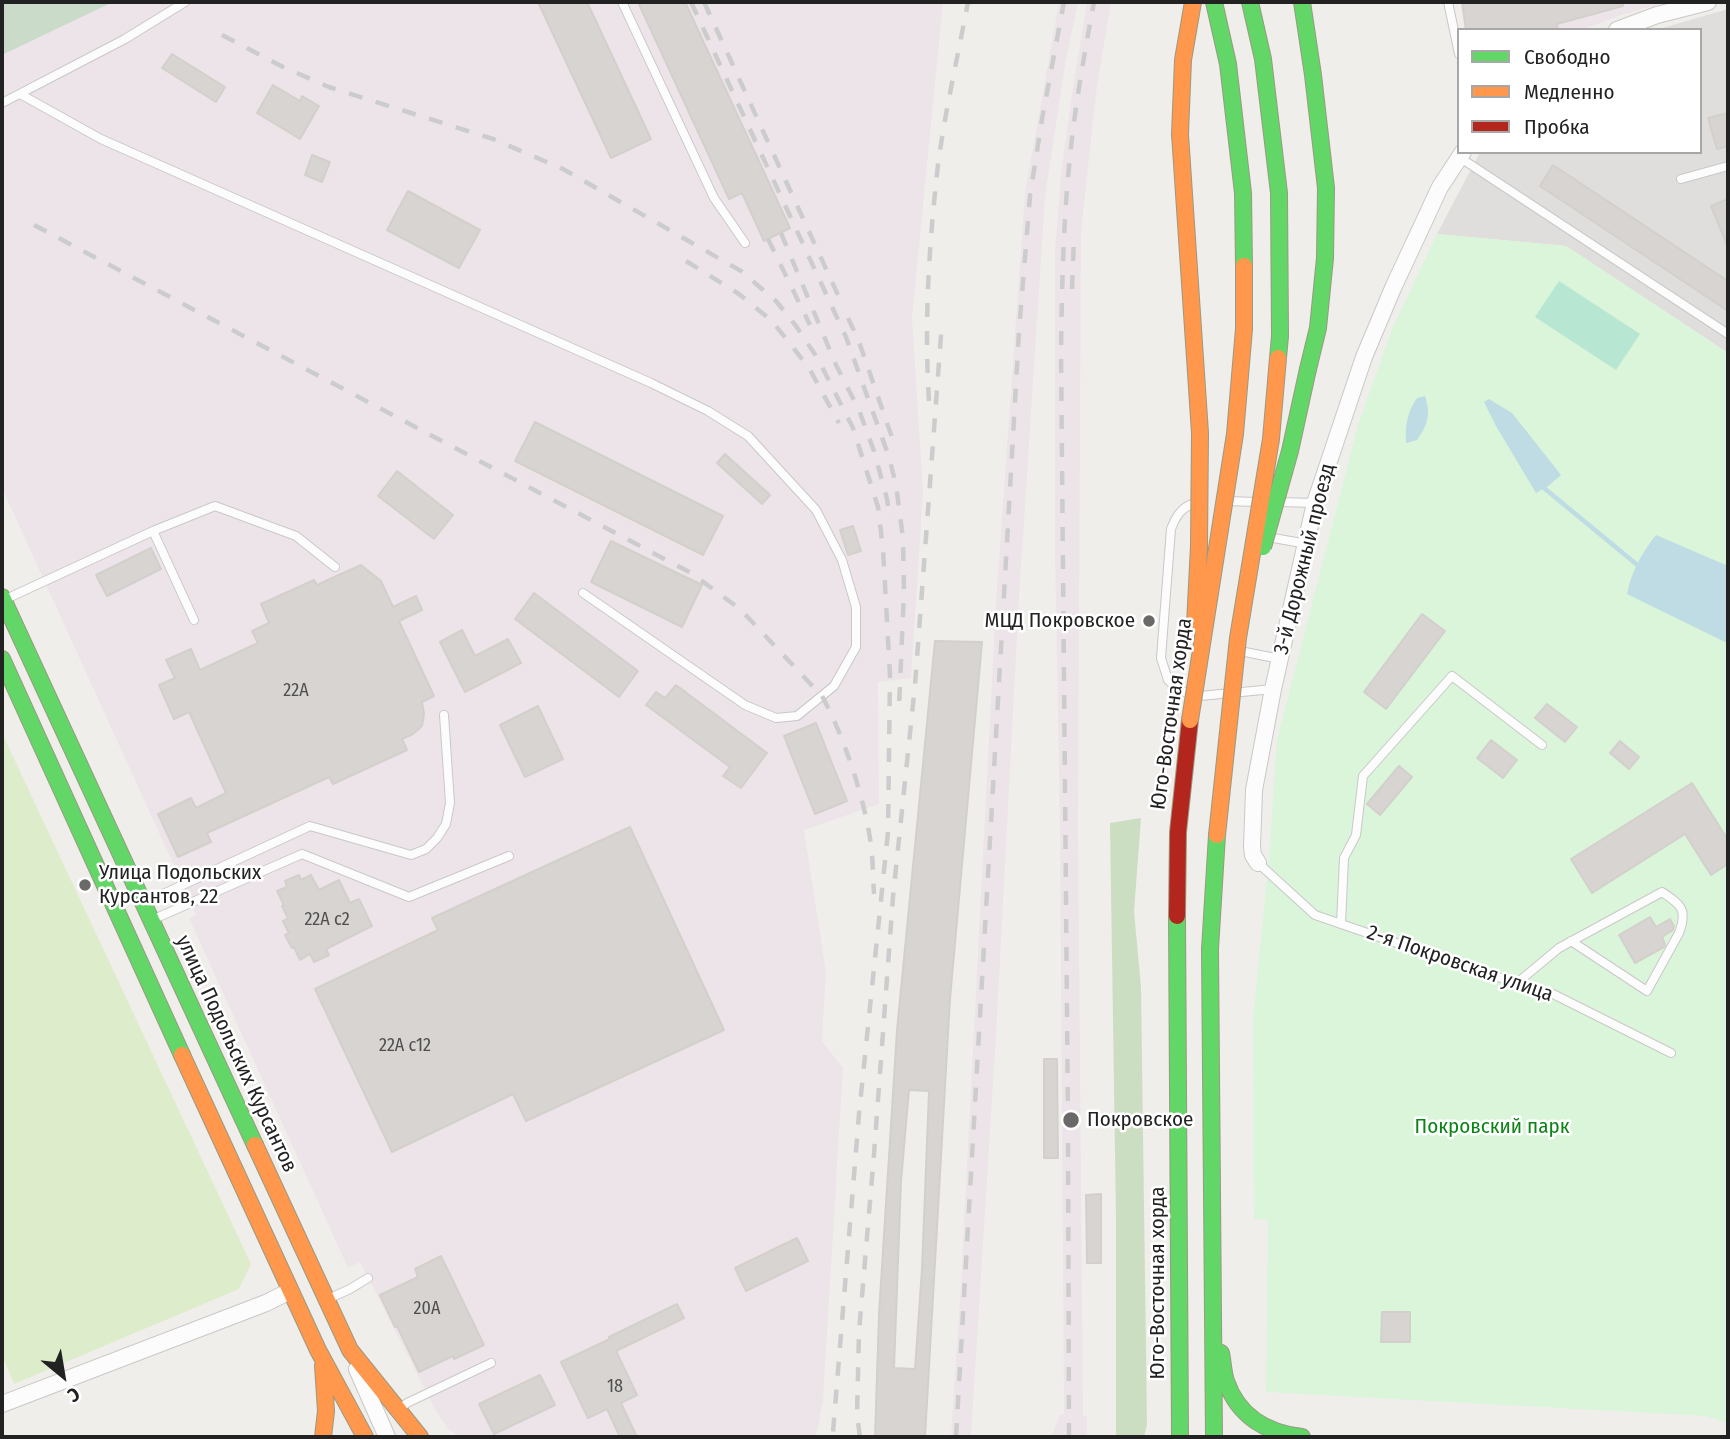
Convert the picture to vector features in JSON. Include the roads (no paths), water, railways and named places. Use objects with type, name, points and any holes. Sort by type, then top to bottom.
[{"type":"main road","points":[[1190,720],[1199,546],[1200,433],[1180,134],[1183,60],[1193,2]]},
{"type":"main road","name":"Юго-Восточная хорда","points":[[1180,1437],[1176,968],[1178,832],[1190,720],[1235,434],[1244,329],[1243,193],[1228,64],[1214,2]]},
{"type":"main road","points":[[1214,1437],[1210,948],[1217,835],[1238,638],[1272,439],[1280,336],[1279,193],[1264,59],[1250,2]]},
{"type":"main road","points":[[1238,638],[1290,451],[1318,328],[1325,258],[1326,188],[1302,2]]},
{"type":"main road","name":"улица Подольских Курсантов","points":[[3,599],[349,1350],[420,1437]]},
{"type":"main road","points":[[2,659],[290,1291],[322,1359],[365,1437]]},
{"type":"main road","points":[[1212,1302],[1226,1380],[1237,1402],[1253,1421],[1267,1430],[1284,1436],[1302,1437]]},
{"type":"main road","points":[[322,1359],[327,1414],[323,1437]]},
{"type":"street","points":[[1622,28],[1657,15],[1708,2]]},
{"type":"street","name":"3-й Дорожный проезд","points":[[1258,863],[1252,847],[1254,790],[1273,689],[1315,503],[1364,357],[1383,311],[1440,187],[1461,154]]},
{"type":"street","points":[[2,1404],[266,1303],[290,1291]]},
{"type":"street","points":[[349,1350],[387,1437]]},
{"type":"lane","points":[[2,103],[125,39],[185,2]]},
{"type":"lane","points":[[622,2],[714,198],[745,243]]},
{"type":"lane","points":[[1448,2],[1457,45]]},
{"type":"lane","points":[[20,94],[102,139],[652,383],[708,411],[748,436],[816,510],[842,560],[856,607],[856,648],[834,686],[797,716],[776,718],[746,705],[583,593]]},
{"type":"lane","points":[[1461,154],[1728,334]]},
{"type":"lane","points":[[1681,179],[1728,166]]},
{"type":"lane","points":[[1207,501],[1189,505],[1177,514],[1171,529],[1161,658],[1168,680],[1180,691],[1200,696],[1273,689]]},
{"type":"lane","points":[[1221,501],[1315,503]]},
{"type":"lane","points":[[3,599],[215,506],[296,536],[335,567]]},
{"type":"lane","points":[[153,531],[194,620]]},
{"type":"lane","points":[[1280,659],[1230,649],[1252,535],[1307,544]]},
{"type":"lane","points":[[1341,924],[1344,858],[1356,835],[1363,776],[1452,676],[1542,746]]},
{"type":"lane","points":[[144,904],[310,826],[411,855],[426,849],[446,824],[450,803],[444,715]]},
{"type":"lane","points":[[152,920],[302,854],[409,897],[509,856]]},
{"type":"lane","name":"2-я Покровская улица","points":[[1258,863],[1315,915],[1551,993],[1671,1053]]},
{"type":"lane","points":[[1517,983],[1559,948],[1571,941],[1662,892],[1679,904],[1683,914],[1679,933],[1647,991],[1571,941]]},
{"type":"lane","points":[[326,1300],[368,1278]]},
{"type":"lane","points":[[398,1410],[407,1403],[491,1363]]},
{"type":"water","points":[[1425,396],[1428,409],[1426,424],[1417,440],[1406,443],[1406,425],[1411,409],[1417,398]]},
{"type":"water","points":[[1489,399],[1512,413],[1561,475],[1548,486],[1536,493],[1484,402]]},
{"type":"water","points":[[1656,535],[1728,566],[1727,643],[1627,594],[1638,563]]},
{"type":"waterway","points":[[1542,483],[1544,488],[1641,568]]},
{"type":"railway","points":[[691,2],[846,337],[889,457],[896,485],[903,538],[904,591],[899,707]]},
{"type":"railway","points":[[704,2],[838,295]]},
{"type":"railway","points":[[929,401],[927,312],[935,195],[944,124],[968,2]]},
{"type":"railway","points":[[956,1437],[1019,331],[1030,196],[1064,2]]},
{"type":"railway","points":[[1069,1437],[1061,327],[1071,146],[1094,2]]},
{"type":"railway","points":[[222,35],[283,67],[329,87],[493,139],[563,169],[741,271],[776,301],[796,326],[818,359],[853,428],[878,507],[883,549],[890,675],[888,832],[859,1114],[833,1432]]},
{"type":"railway","points":[[34,225],[691,573],[740,609],[822,696],[830,712],[846,749],[864,808],[871,845],[874,894]]},
{"type":"railway","points":[[781,233],[836,365],[859,410],[874,451],[890,520]]},
{"type":"railway","points":[[1072,289],[1074,237]]},
{"type":"railway","points":[[768,239],[810,325]]},
{"type":"railway","points":[[686,261],[739,294],[772,321],[809,368],[839,423]]},
{"type":"railway","points":[[848,318],[858,339],[895,446]]},
{"type":"railway","points":[[860,1437],[857,1415],[859,1332],[893,897],[915,685],[942,322]]},
{"type":"place","name":"МЦД Покровское","points":[[1149,621]]},
{"type":"place","name":"Улица Подольских Курсантов, 22","points":[[85,885]]},
{"type":"place","name":"Покровское","points":[[1071,1120]]},
{"type":"park label","name":"Покровский парк","points":[[1492,1127]]}]
